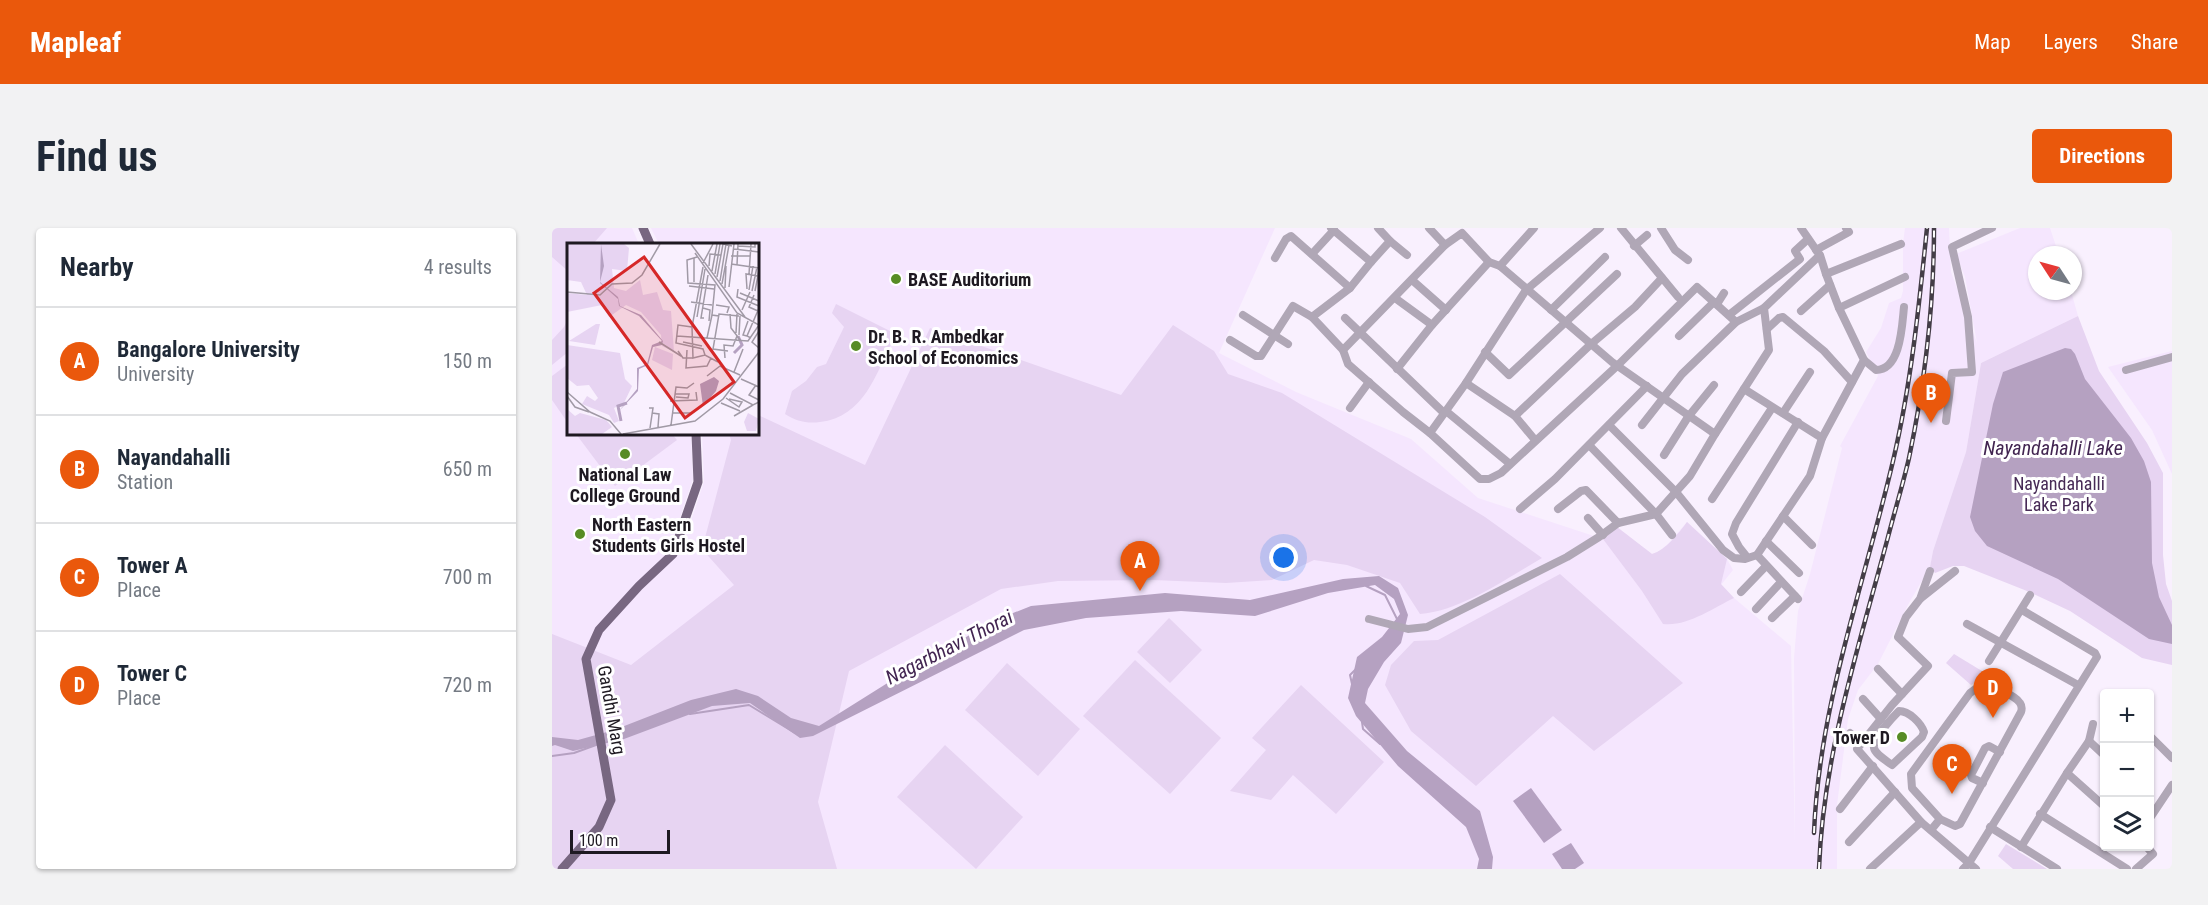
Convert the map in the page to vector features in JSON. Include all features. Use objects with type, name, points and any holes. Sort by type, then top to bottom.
[{"type":"main road","points":[[643,228],[650,243]]},
{"type":"main road","name":"Gandhi Marg","points":[[562,869],[599,827],[611,800],[586,659],[599,630],[639,586],[673,554],[698,482],[696,435]]},
{"type":"street","points":[[1378,228],[1407,255]]},
{"type":"street","points":[[1429,228],[1445,245]]},
{"type":"street","points":[[1500,266],[1534,228]]},
{"type":"street","points":[[1430,433],[1466,383],[1526,290],[1600,228]]},
{"type":"street","points":[[1621,228],[1678,297]]},
{"type":"street","points":[[1661,228],[1675,250],[1688,260]]},
{"type":"street","points":[[1801,228],[1818,253],[1839,308],[1864,360],[1876,370],[1887,367],[1894,357],[1899,344],[1904,307]]},
{"type":"street","points":[[1947,422],[1952,373],[1972,372],[1968,317],[1952,247],[1992,228]]},
{"type":"street","points":[[1312,254],[1333,229],[1371,262]]},
{"type":"street","points":[[1642,425],[1682,374],[1736,322],[1764,308],[1818,253],[1850,229]]},
{"type":"street","points":[[1343,350],[1445,245],[1464,230],[1489,262],[1500,266],[1590,345],[1688,417],[1715,434]]},
{"type":"street","points":[[1275,258],[1286,239],[1292,236],[1350,288]]},
{"type":"street","points":[[1634,246],[1647,236]]},
{"type":"street","points":[[1729,315],[1800,259],[1795,250],[1808,239]]},
{"type":"street","points":[[1312,317],[1350,288],[1390,241]]},
{"type":"street","points":[[1826,274],[1901,244]]},
{"type":"street","points":[[1551,310],[1605,257]]},
{"type":"street","points":[[1397,369],[1432,325],[1489,262]]},
{"type":"street","points":[[1485,352],[1509,375],[1617,274]]},
{"type":"street","points":[[1839,308],[1905,277]]},
{"type":"street","points":[[1515,416],[1590,345],[1635,307],[1662,278]]},
{"type":"street","points":[[1412,280],[1446,310]]},
{"type":"street","points":[[1801,311],[1830,285]]},
{"type":"street","points":[[1256,367],[1293,306],[1312,317],[1343,350],[1348,364],[1430,433],[1480,479],[1496,477],[1618,365],[1697,287],[1736,322]]},
{"type":"street","points":[[1679,336],[1724,293]]},
{"type":"street","points":[[1395,298],[1432,325]]},
{"type":"street","points":[[1369,619],[1408,629],[1427,627],[1567,557],[1618,523],[1656,514],[1690,476],[1769,350],[1764,308]]},
{"type":"street","points":[[1243,315],[1287,344]]},
{"type":"street","points":[[1767,329],[1779,318],[1784,317],[1824,351],[1852,382]]},
{"type":"street","points":[[1346,318],[1397,369],[1445,412],[1510,464]]},
{"type":"street","points":[[1230,340],[1256,356],[1261,356]]},
{"type":"street","points":[[2126,370],[2172,357]]},
{"type":"street","points":[[1609,425],[1676,492],[1723,550],[1734,558],[1757,555],[1810,476],[1822,438],[1864,360]]},
{"type":"street","points":[[1783,413],[1810,372]]},
{"type":"street","points":[[1350,408],[1369,382]]},
{"type":"street","points":[[1466,383],[1515,416],[1535,440]]},
{"type":"street","points":[[1664,455],[1688,417],[1714,385]]},
{"type":"street","points":[[1520,509],[1555,479],[1647,386]]},
{"type":"street","points":[[1744,390],[1822,438]]},
{"type":"street","points":[[1712,499],[1772,408]]},
{"type":"street","points":[[1747,557],[1732,534],[1736,523],[1798,422]]},
{"type":"street","points":[[1589,446],[1656,514],[1672,535]]},
{"type":"street","points":[[1558,509],[1581,491],[1586,490],[1618,523]]},
{"type":"street","points":[[1783,516],[1812,545]]},
{"type":"street","points":[[1588,518],[1603,535]]},
{"type":"street","points":[[1766,541],[1799,573]]},
{"type":"street","points":[[1757,555],[1796,598],[1772,618]]},
{"type":"street","points":[[1741,592],[1766,566]]},
{"type":"street","points":[[1920,599],[1930,571]]},
{"type":"street","points":[[1955,571],[1920,599],[1906,617],[1898,637],[1928,666],[1857,749],[1921,822],[1941,839],[1966,866],[1976,869]]},
{"type":"street","points":[[1756,609],[1781,582]]},
{"type":"street","points":[[1989,661],[2030,595]]},
{"type":"street","points":[[1966,866],[2097,657],[2095,652],[2022,610]]},
{"type":"street","points":[[1967,624],[2078,686]]},
{"type":"street","points":[[1878,669],[1902,694]]},
{"type":"street","points":[[1981,685],[1997,688],[2019,701],[2022,706],[2000,752],[1957,826],[1940,819],[1912,788],[1910,780],[1915,766],[1970,693],[1981,685]]},
{"type":"street","points":[[1863,699],[1881,719]]},
{"type":"street","points":[[1881,775],[1892,765],[1922,737],[1924,732],[1920,724],[1901,711],[1896,713],[1877,738],[1874,746],[1875,750],[1892,765]]},
{"type":"street","points":[[2021,847],[2040,814],[2089,741],[2093,724]]},
{"type":"street","points":[[1850,733],[1862,743]]},
{"type":"street","points":[[2154,740],[2172,758]]},
{"type":"street","points":[[2089,741],[2100,751]]},
{"type":"street","points":[[1983,783],[1972,778],[1971,774],[1985,748],[1989,746],[2000,752]]},
{"type":"street","points":[[1840,809],[1873,766]]},
{"type":"street","points":[[2067,773],[2100,802]]},
{"type":"street","points":[[2154,812],[2172,785]]},
{"type":"street","points":[[1849,842],[1895,792]]},
{"type":"street","points":[[1906,805],[1917,795]]},
{"type":"street","points":[[2040,814],[2127,869]]},
{"type":"street","points":[[1931,830],[1940,819]]},
{"type":"street","points":[[1870,869],[1921,822]]},
{"type":"street","points":[[1941,839],[1950,825]]},
{"type":"street","points":[[1990,827],[2057,869]]},
{"type":"street","points":[[2136,869],[2153,854],[2150,851]]},
{"type":"shaded area","points":[[552,228],[632,228],[639,243],[567,243],[567,435],[691,435],[693,479],[675,532],[686,536],[704,482],[702,435],[759,435],[759,243],[658,243],[651,228],[1275,228],[1219,353],[1296,392],[1411,439],[1478,498],[1603,539],[1617,527],[1652,554],[1668,544],[1687,522],[1727,559],[1733,570],[1721,585],[1791,646],[1795,845],[1794,658],[1798,611],[1810,574],[1842,448],[1840,446],[1878,376],[1866,352],[1881,328],[1889,303],[1901,298],[1903,291],[1905,228],[1949,228],[1951,272],[1977,343],[1965,277],[1956,254],[2020,228],[2050,228],[2056,246],[2028,246],[2028,300],[2074,300],[2078,316],[1981,363],[1966,452],[1933,551],[1930,567],[1878,664],[1858,690],[1848,719],[1837,805],[1837,869],[552,869]]},
{"type":"shaded area","points":[[2172,351],[2172,474],[2152,430],[2108,367]]},
{"type":"green space","points":[[552,228],[607,228],[594,243],[567,243],[567,270],[552,257]]},
{"type":"green space","points":[[836,304],[890,331],[893,340],[867,392],[848,412],[820,422],[797,420],[785,414],[792,391],[806,381],[817,367],[826,364],[844,327],[832,313]]},
{"type":"green space","name":"Nayandahalli Lake","points":[[2078,316],[2099,371],[2147,443],[2163,473],[2163,555],[2166,584],[2172,601],[2172,665],[2142,658],[2070,611],[2027,591],[1964,566],[1953,566],[1935,573],[1930,567],[1933,551],[1966,452],[1981,363]]},
{"type":"green space","points":[[567,321],[567,353],[552,365],[552,340]]},
{"type":"green space","points":[[1173,325],[1214,351],[1228,374],[1282,393],[1485,517],[1542,558],[1467,600],[1436,612],[1420,614],[1400,583],[1347,565],[1314,560],[1272,580],[1226,583],[1153,580],[1058,581],[1001,589],[849,671],[818,802],[837,869],[552,869],[552,634],[631,665],[734,585],[702,549],[731,440],[729,435],[759,435],[759,415],[865,465],[930,328],[1121,395]]},
{"type":"green space","name":"National Law College Ground","points":[[567,365],[567,422],[552,400],[552,376]]},
{"type":"green space","name":"National Law College Ground","points":[[577,435],[673,435],[677,440],[615,486]]},
{"type":"green space","points":[[1687,522],[1727,559],[1721,584],[1734,598],[1690,620],[1663,624],[1642,591],[1603,539],[1617,527],[1652,554],[1667,545]]},
{"type":"green space","points":[[1560,574],[1683,683],[1594,751],[1553,716],[1476,786],[1411,731],[1385,685],[1391,665],[1414,641],[1438,640]]},
{"type":"green space","points":[[1169,618],[1202,650],[1170,683],[1137,652]]},
{"type":"green space","points":[[1954,654],[2000,682],[1998,685],[1979,680],[1971,685],[1946,663]]},
{"type":"green space","points":[[1135,660],[1221,738],[1170,794],[1083,716]]},
{"type":"green space","points":[[1007,663],[1080,729],[1038,776],[965,710]]},
{"type":"green space","points":[[1301,685],[1384,762],[1336,814],[1293,775],[1271,800],[1230,791],[1266,750],[1252,738]]},
{"type":"green space","points":[[945,745],[1023,817],[976,869],[897,797]]},
{"type":"green space","points":[[2006,844],[2047,869],[2013,869],[1998,856]]},
{"type":"water","name":"Nayandahalli Lake","points":[[2065,348],[2071,349],[2075,354],[2085,379],[2131,438],[2144,461],[2151,482],[2152,563],[2159,597],[2172,625],[2172,644],[2149,639],[2058,579],[1987,546],[1975,531],[1970,517],[1993,404],[2003,372]]},
{"type":"water","name":"Nagarbhavi Thorai","points":[[1379,576],[1398,588],[1408,615],[1401,643],[1384,662],[1368,689],[1365,703],[1407,751],[1480,811],[1493,857],[1492,869],[1477,869],[1479,859],[1466,827],[1398,766],[1356,716],[1348,698],[1357,657],[1382,637],[1400,614],[1394,599],[1375,585],[1328,593],[1255,616],[1181,611],[1086,618],[1024,630],[813,736],[800,738],[750,703],[712,706],[624,739],[573,751],[552,746],[552,737],[578,740],[614,730],[691,700],[736,689],[758,696],[791,718],[819,726],[913,667],[998,619],[1031,606],[1165,593],[1250,600],[1343,579]]},
{"type":"water","points":[[1531,788],[1562,830],[1544,843],[1513,801]]},
{"type":"water","points":[[1571,843],[1584,863],[1575,869],[1562,869],[1552,854]]},
{"type":"waterway","name":"Nagarbhavi Thorai","points":[[1366,586],[1385,595],[1397,619]]},
{"type":"waterway","name":"Nagarbhavi Thorai","points":[[1352,684],[1350,675],[1356,669]]},
{"type":"waterway","name":"Nagarbhavi Thorai","points":[[690,714],[749,705],[795,733]]},
{"type":"waterway","name":"Nagarbhavi Thorai","points":[[1362,722],[1363,729],[1380,744]]},
{"type":"waterway","name":"Nagarbhavi Thorai","points":[[552,756],[574,753],[596,745]]},
{"type":"railway","points":[[1814,833],[1824,738],[1844,646],[1893,461],[1905,404],[1927,228]]},
{"type":"railway","points":[[1819,869],[1827,784],[1844,701],[1907,468],[1915,429],[1930,315],[1934,228]]},
{"type":"place","name":"BASE Auditorium","points":[[896,279]]},
{"type":"place","name":"Dr. B. R. Ambedkar School of Economics","points":[[856,346]]},
{"type":"place","name":"Nayandahalli","points":[[1931,423]]},
{"type":"place","name":"National Law College Ground","points":[[625,454]]},
{"type":"place","name":"North Eastern Students Girls Hostel","points":[[580,534]]},
{"type":"place","name":"Bangalore University","points":[[1140,591]]},
{"type":"place","name":"Tower C","points":[[1993,718]]},
{"type":"place","name":"Tower D","points":[[1902,737]]},
{"type":"place","name":"Tower A","points":[[1952,794]]},
{"type":"park label","name":"Nayandahalli Lake Park","points":[[2059,493]]}]
